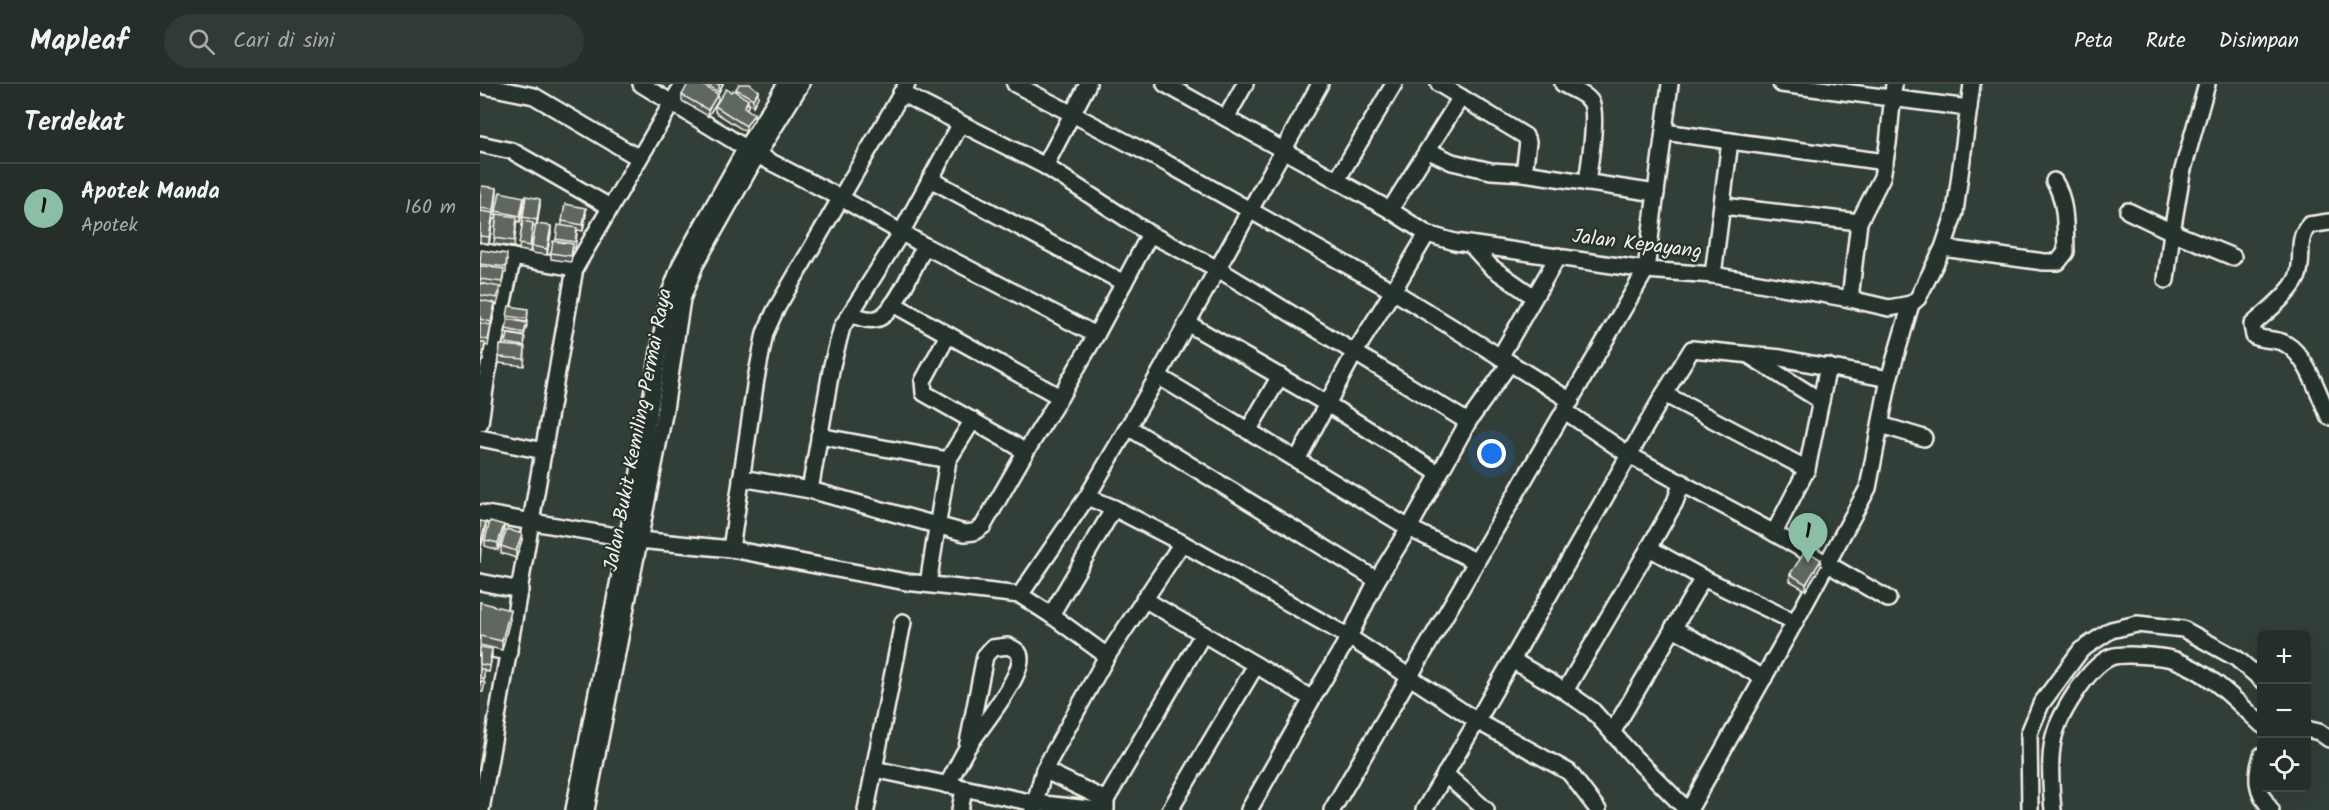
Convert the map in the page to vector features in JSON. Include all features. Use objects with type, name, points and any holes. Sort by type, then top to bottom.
[{"type":"street","points":[[641,84],[751,152],[1096,335]]},
{"type":"street","points":[[481,810],[482,791],[509,652],[576,268],[683,84]]},
{"type":"street","name":"Jalan Bukit Kemiling Permai Raya","points":[[574,810],[633,539],[665,409],[682,299],[695,265],[786,84]]},
{"type":"street","name":"Jalan Bukit Kemiling Permai Raya","points":[[751,152],[801,84]]},
{"type":"street","points":[[1015,84],[1168,164],[1394,291],[1505,360],[1629,455],[1774,533],[1888,599]]},
{"type":"street","points":[[1045,166],[1088,84]]},
{"type":"street","name":"Jalan Kepayang","points":[[1165,84],[1390,210],[1427,234],[1472,246],[1558,256],[1646,270],[1713,275],[1850,298],[1889,308],[1911,304]]},
{"type":"street","points":[[1226,118],[1245,84]]},
{"type":"street","points":[[1020,595],[1087,497],[1158,376],[1320,84]]},
{"type":"street","points":[[1337,180],[1394,84]]},
{"type":"street","points":[[1439,84],[1525,136],[1528,142],[1524,173]]},
{"type":"street","points":[[1563,84],[1590,99],[1592,106],[1587,183]]},
{"type":"street","points":[[1332,810],[1646,270],[1670,84]]},
{"type":"street","points":[[1781,84],[1893,91],[1970,108]]},
{"type":"street","points":[[1512,660],[1565,691],[1592,710],[1633,756],[1688,810],[1764,678],[1868,488],[1889,379],[1911,304],[1918,298],[1943,248],[1955,212],[1972,84]]},
{"type":"street","points":[[2166,280],[2182,173],[2207,84]]},
{"type":"street","points":[[481,88],[534,96],[639,158]]},
{"type":"street","points":[[731,549],[765,333],[904,89],[960,125],[1045,166],[1150,234],[1218,269],[1275,306],[1468,422]]},
{"type":"street","points":[[1850,298],[1859,222],[1882,177],[1893,91]]},
{"type":"street","points":[[1390,210],[1461,97]]},
{"type":"street","points":[[810,490],[832,365],[842,327],[902,233],[960,125]]},
{"type":"street","points":[[1664,132],[1885,162]]},
{"type":"street","points":[[1713,275],[1730,141]]},
{"type":"street","points":[[480,144],[512,151],[610,207]]},
{"type":"street","points":[[1429,151],[1452,162],[1491,171],[1524,173],[1656,193]]},
{"type":"street","points":[[930,179],[1124,283]]},
{"type":"street","points":[[1943,248],[2058,262],[2066,252],[2065,219],[2060,191],[2054,181]]},
{"type":"street","points":[[1723,206],[1859,222]]},
{"type":"street","points":[[2128,211],[2233,257]]},
{"type":"street","points":[[2329,222],[2309,225],[2305,229],[2301,237],[2298,276],[2294,285],[2252,326],[2254,336],[2261,340],[2286,344],[2304,362],[2329,417]]},
{"type":"street","points":[[741,478],[810,490],[937,526],[965,533],[974,532],[983,526],[1060,397],[1150,234]]},
{"type":"street","points":[[1297,460],[1329,405],[1355,352],[1427,234]]},
{"type":"street","points":[[851,314],[866,319],[878,319],[890,311],[925,246]]},
{"type":"street","points":[[1472,246],[1491,267],[1534,297]]},
{"type":"street","points":[[480,251],[576,268]]},
{"type":"street","points":[[1249,810],[1348,638],[1377,580],[1505,360],[1534,297],[1558,256]]},
{"type":"street","points":[[480,423],[484,375],[513,257]]},
{"type":"street","points":[[893,304],[1060,397]]},
{"type":"street","points":[[1187,322],[1329,405],[1438,473]]},
{"type":"street","points":[[948,335],[923,381],[924,393],[1026,453]]},
{"type":"street","points":[[1424,810],[1692,349],[1747,354],[1828,366],[1889,379]]},
{"type":"street","points":[[1747,354],[1821,401]]},
{"type":"street","points":[[1774,533],[1807,469],[1828,366]]},
{"type":"street","points":[[1158,376],[1408,528],[1475,561]]},
{"type":"street","points":[[1248,431],[1280,376]]},
{"type":"street","points":[[1664,394],[1807,469]]},
{"type":"street","points":[[928,584],[948,460],[973,420]]},
{"type":"street","points":[[1881,425],[1924,438]]},
{"type":"street","points":[[1128,427],[1377,580]]},
{"type":"street","points":[[819,436],[948,460]]},
{"type":"street","points":[[480,438],[544,450]]},
{"type":"street","points":[[1565,691],[1649,548],[1682,482]]},
{"type":"street","points":[[1087,497],[1114,508],[1182,543],[1348,638],[1477,722],[1569,772],[1595,809]]},
{"type":"street","points":[[1051,615],[1114,508]]},
{"type":"street","points":[[480,513],[633,539],[731,549],[906,582],[1020,595],[1107,656]]},
{"type":"street","name":"Jalan Bukit Kemiling Permai Raya","points":[[586,810],[633,539]]},
{"type":"street","points":[[1034,806],[1044,770],[1107,656],[1182,543]]},
{"type":"street","points":[[1649,548],[1704,579],[1795,622]]},
{"type":"street","points":[[1613,731],[1704,579]]},
{"type":"street","points":[[480,582],[520,590]]},
{"type":"street","points":[[1144,599],[1312,699]]},
{"type":"street","points":[[866,810],[903,622]]},
{"type":"street","points":[[2030,810],[2029,733],[2041,704],[2081,650],[2111,630],[2137,624],[2183,629],[2236,658],[2257,676]]},
{"type":"street","points":[[1673,628],[1764,678]]},
{"type":"street","points":[[1104,806],[1203,634]]},
{"type":"street","points":[[947,785],[967,748],[1000,704],[1020,662],[1019,652],[1008,645],[992,648],[986,656],[967,748]]},
{"type":"street","points":[[480,647],[509,652]]},
{"type":"street","points":[[2053,810],[2053,741],[2068,703],[2090,673],[2111,657],[2173,659],[2198,670],[2221,686],[2257,720]]},
{"type":"street","points":[[1170,810],[1256,665]]},
{"type":"street","points":[[2311,730],[2329,739]]},
{"type":"street","points":[[874,770],[1034,806],[1104,806]]},
{"type":"street","points":[[1044,770],[1104,806]]},
{"type":"street","points":[[1445,774],[1486,810]]},
{"type":"street","points":[[960,810],[964,790]]},
{"type":"street","points":[[2259,792],[2271,810]]},
{"type":"building","points":[[688,84],[701,84],[718,94],[708,110],[682,95]]},
{"type":"building","points":[[739,84],[750,84],[758,91],[753,99],[736,89]]},
{"type":"building","points":[[726,89],[731,92],[733,90],[748,100],[744,107],[754,114],[746,126],[715,106]]},
{"type":"building","points":[[482,186],[497,188],[494,210],[480,208]]},
{"type":"building","points":[[500,192],[524,197],[520,216],[496,211]]},
{"type":"building","points":[[526,196],[540,199],[537,220],[523,217]]},
{"type":"building","points":[[565,204],[586,208],[583,225],[562,221]]},
{"type":"building","points":[[480,211],[493,213],[489,237],[480,236]]},
{"type":"building","points":[[497,214],[517,217],[514,241],[494,238]]},
{"type":"building","points":[[523,221],[533,223],[530,246],[519,244]]},
{"type":"building","points":[[536,224],[551,226],[547,249],[532,246]]},
{"type":"building","points":[[558,225],[577,228],[575,242],[556,239]]},
{"type":"building","points":[[553,241],[573,244],[571,256],[551,253]]},
{"type":"building","points":[[481,250],[507,254],[506,267],[480,264]]},
{"type":"building","points":[[480,266],[504,269],[502,282],[480,279]]},
{"type":"building","points":[[480,283],[500,287],[497,298],[480,295]]},
{"type":"building","points":[[480,300],[495,303],[491,322],[480,319]]},
{"type":"building","points":[[509,306],[528,309],[527,319],[507,316]]},
{"type":"building","points":[[508,319],[527,323],[524,333],[506,329]]},
{"type":"building","points":[[480,323],[491,325],[488,340],[480,338]]},
{"type":"building","points":[[508,334],[525,337],[524,346],[506,343]]},
{"type":"building","points":[[480,342],[485,343],[483,355],[480,354]]},
{"type":"building","points":[[500,345],[525,347],[524,359],[499,357]]},
{"type":"building","points":[[480,521],[486,522],[480,546]]},
{"type":"building","points":[[490,521],[504,525],[498,543],[485,540]]},
{"type":"building","points":[[507,529],[522,534],[516,551],[501,546]]},
{"type":"building","points":[[1806,550],[1821,560],[1806,584],[1790,574]]},
{"type":"building","points":[[480,602],[510,610],[502,641],[480,636]]},
{"type":"building","points":[[480,647],[492,649],[489,666],[480,664]]},
{"type":"building","points":[[480,669],[484,669],[484,678],[480,678]]},
{"type":"building","points":[[480,682],[485,683],[483,692],[480,691]]},
{"type":"place","name":"Apotek Manda","points":[[1808,563]]}]
